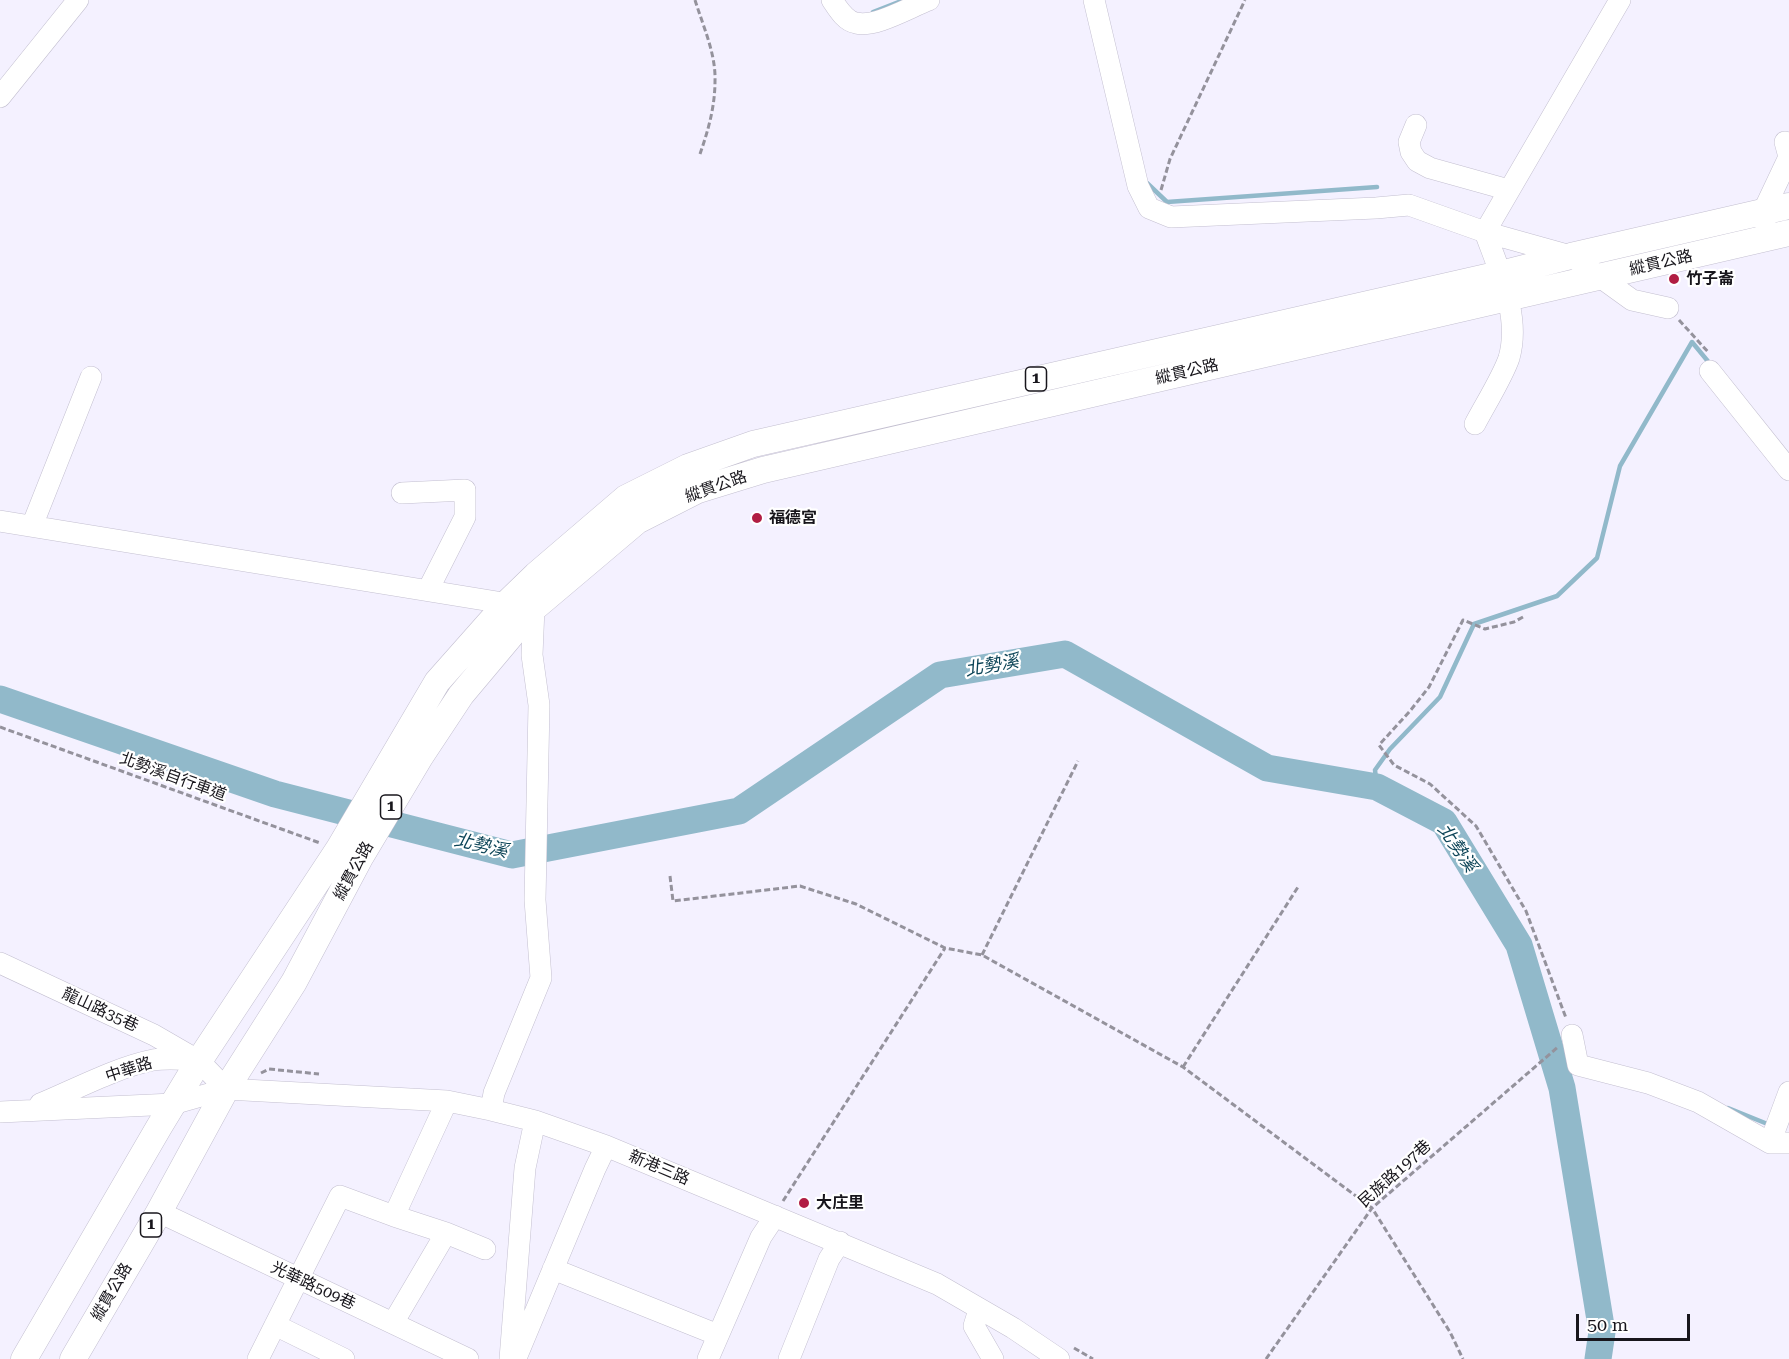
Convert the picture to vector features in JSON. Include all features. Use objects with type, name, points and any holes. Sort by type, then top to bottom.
[{"type":"main road","name":"縱貫公路","points":[[24,1359],[199,1061],[350,853],[408,754],[437,682],[536,574],[626,498],[688,467],[753,444],[1789,206]]},
{"type":"main road","name":"縱貫公路","points":[[408,754],[534,608],[637,522],[698,490],[797,462],[1779,236]]},
{"type":"main road","name":"縱貫公路","points":[[73,1359],[159,1212],[226,1089],[294,982],[350,853]]},
{"type":"street","points":[[0,97],[78,0]]},
{"type":"street","points":[[832,0],[839,12],[854,23],[870,24],[929,0]]},
{"type":"street","points":[[1094,0],[1138,186],[1149,208],[1172,217],[1409,205],[1485,232],[1571,256],[1632,300],[1668,308]]},
{"type":"street","points":[[1475,424],[1509,358],[1513,330],[1500,274],[1485,232],[1620,0]]},
{"type":"street","points":[[1416,125],[1409,142],[1411,152],[1417,161],[1430,168],[1509,190]]},
{"type":"street","points":[[1779,236],[1763,212],[1789,157],[1785,142]]},
{"type":"street","points":[[1712,365],[1789,470]]},
{"type":"street","points":[[32,526],[91,377]]},
{"type":"street","points":[[402,493],[465,490],[465,517],[428,590]]},
{"type":"street","points":[[0,520],[534,608],[532,655],[539,705],[535,900],[541,978],[494,1093],[491,1110]]},
{"type":"street","name":"龍山路35巷","points":[[0,963],[153,1035],[199,1061]]},
{"type":"street","points":[[1574,1048],[1578,1065],[1648,1083],[1777,1135],[1789,1092]]},
{"type":"street","name":"中華路","points":[[25,1111],[152,1060],[175,1058],[199,1061]]},
{"type":"street","points":[[199,1061],[226,1089]]},
{"type":"street","name":"中華路","points":[[0,1112],[173,1104],[226,1089]]},
{"type":"street","name":"新港三路","points":[[226,1089],[390,1096],[447,1101],[535,1121],[606,1146],[937,1284],[1059,1359]]},
{"type":"street","points":[[394,1216],[447,1101]]},
{"type":"street","points":[[510,1359],[525,1168],[535,1121]]},
{"type":"street","points":[[516,1359],[606,1146]]},
{"type":"street","points":[[258,1359],[340,1196],[446,1233],[484,1249]]},
{"type":"street","name":"光華路509巷","points":[[159,1212],[468,1359]]},
{"type":"street","points":[[708,1359],[761,1237],[775,1216]]},
{"type":"street","points":[[393,1323],[446,1233]]},
{"type":"street","points":[[789,1359],[829,1259],[840,1242]]},
{"type":"street","points":[[553,1269],[718,1335]]},
{"type":"street","points":[[980,1310],[974,1326],[993,1359]]},
{"type":"street","points":[[275,1325],[344,1359]]},
{"type":"path","points":[[695,0],[710,46],[716,80],[710,124],[700,154]]},
{"type":"path","points":[[1162,187],[1170,159],[1245,0]]},
{"type":"path","points":[[1668,308],[1712,365]]},
{"type":"path","points":[[1523,617],[1514,622],[1485,629],[1463,620],[1429,687],[1379,745],[1394,765],[1431,784],[1476,826],[1526,911],[1574,1048]]},
{"type":"path","name":"北勢溪自行車道","points":[[0,727],[350,853]]},
{"type":"path","points":[[982,955],[1078,761]]},
{"type":"path","points":[[670,876],[673,901],[800,886],[856,904],[945,948],[982,955],[1183,1067],[1372,1208],[1450,1332],[1463,1359]]},
{"type":"path","points":[[1183,1067],[1298,887]]},
{"type":"path","points":[[775,1216],[945,948]]},
{"type":"path","name":"民族路197巷","points":[[1266,1359],[1372,1208],[1526,1075],[1574,1048]]},
{"type":"waterway","points":[[873,12],[904,0]]},
{"type":"waterway","points":[[1147,183],[1167,202],[1377,187]]},
{"type":"waterway","points":[[1377,787],[1375,770],[1390,749],[1440,697],[1474,624],[1557,596],[1597,558],[1620,466],[1692,342],[1711,365]]},
{"type":"waterway","name":"北勢溪","points":[[0,699],[275,794],[512,855],[739,811],[940,675],[1065,654],[1267,768],[1377,787],[1444,822],[1519,945],[1562,1088],[1602,1332],[1598,1359]]},
{"type":"waterway","points":[[1548,1041],[1568,1051]]},
{"type":"waterway","points":[[1728,1108],[1770,1125]]},
{"type":"place","name":"竹子崙","points":[[1674,279]]},
{"type":"place","name":"福德宮","points":[[757,518]]},
{"type":"place","name":"大庄里","points":[[804,1203]]}]
